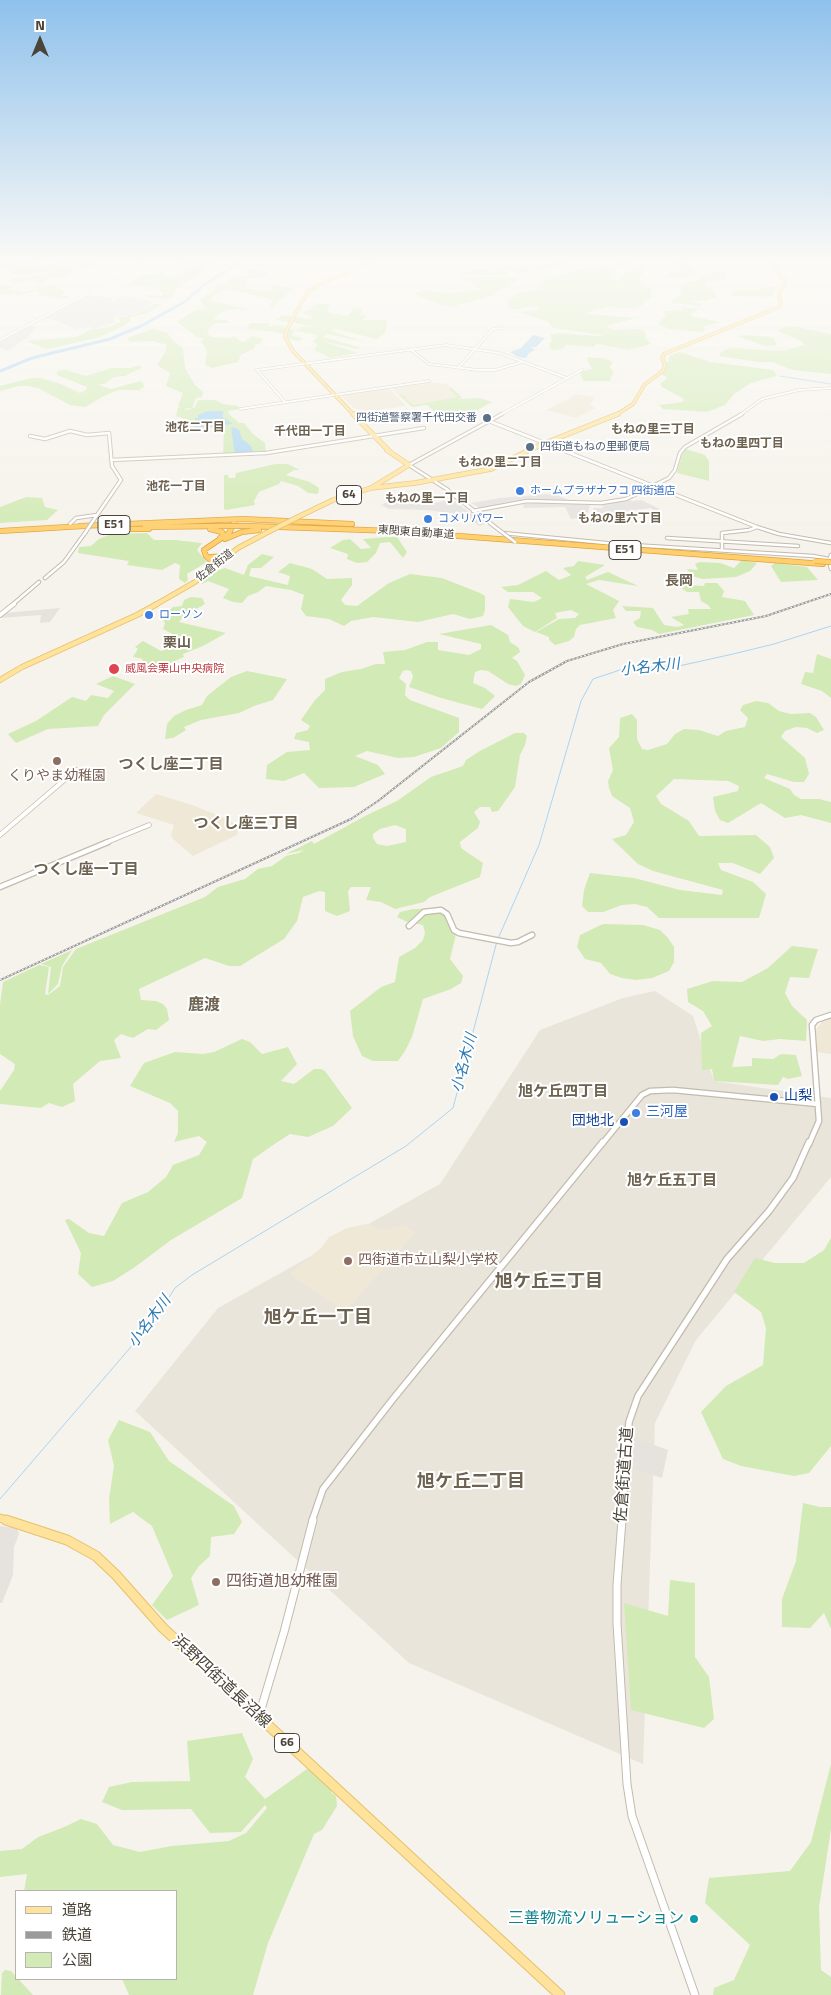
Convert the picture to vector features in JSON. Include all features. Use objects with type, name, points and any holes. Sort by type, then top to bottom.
[{"type":"highway","points":[[83,529],[152,522],[238,520],[301,521],[394,530]]},
{"type":"highway","points":[[222,539],[231,530],[235,521],[238,520]]},
{"type":"highway","name":"東関東自動車道","points":[[0,532],[227,524],[394,530],[815,561],[831,560]]},
{"type":"highway","points":[[83,529],[212,529],[222,532],[222,539]]},
{"type":"highway","points":[[227,556],[218,558],[216,561],[206,556],[204,550],[222,539],[242,532],[264,530],[394,530]]},
{"type":"highway","name":"東関東自動車道","points":[[427,532],[654,553],[823,564],[831,560]]},
{"type":"main road","points":[[300,356],[373,436],[390,452],[409,465]]},
{"type":"main road","points":[[371,488],[385,488],[491,468],[546,443],[610,419],[632,405],[645,384],[664,369],[662,356]]},
{"type":"main road","name":"佐倉街道","points":[[0,680],[31,662],[137,615],[192,584],[216,561],[333,500],[371,488],[409,465]]},
{"type":"main road","name":"浜野四街道長沼線","points":[[0,1518],[67,1540],[96,1556],[116,1575],[163,1628],[560,1995]]},
{"type":"street","points":[[285,402],[257,370],[354,356]]},
{"type":"street","points":[[420,356],[428,363],[491,371],[522,362]]},
{"type":"street","points":[[458,368],[469,356]]},
{"type":"street","points":[[506,356],[567,378]]},
{"type":"street","points":[[517,543],[475,510],[409,465],[582,370]]},
{"type":"street","points":[[240,409],[429,381]]},
{"type":"street","points":[[475,510],[527,501],[609,502],[626,499],[672,475],[680,453],[685,448],[745,412],[762,399],[799,390],[831,388]]},
{"type":"street","points":[[489,421],[757,527],[796,537],[831,543]]},
{"type":"street","points":[[111,460],[256,454],[424,428]]},
{"type":"street","points":[[30,436],[45,438],[72,431],[87,435],[109,433],[111,460],[121,480],[93,521],[83,529],[64,562],[45,578]]},
{"type":"street","points":[[70,524],[76,518],[97,515]]},
{"type":"street","points":[[722,550],[722,533],[749,530],[757,527]]},
{"type":"street","points":[[503,533],[616,544],[799,555],[831,560],[831,569]]},
{"type":"street","points":[[667,546],[667,537],[798,546]]},
{"type":"street","points":[[796,537],[799,555]]},
{"type":"street","points":[[0,615],[39,582]]},
{"type":"street","points":[[0,835],[76,770]]},
{"type":"street","points":[[0,887],[149,825]]},
{"type":"street","points":[[409,926],[424,912],[441,910],[447,914],[454,930],[459,933],[511,943],[518,942],[532,935]]},
{"type":"street","name":"佐倉街道古道","points":[[694,1995],[632,1816],[627,1784],[617,1623],[617,1585],[629,1422],[638,1396],[676,1334],[727,1259],[791,1183],[818,1126],[812,1025],[816,1020],[831,1015]]},
{"type":"street","points":[[259,1717],[284,1632],[314,1514],[323,1489],[642,1095],[650,1092],[673,1090],[818,1104]]},
{"type":"shaded area","points":[[429,382],[447,384],[462,397],[412,407],[391,388]]},
{"type":"shaded area","points":[[389,388],[406,406],[371,411],[355,409],[340,395]]},
{"type":"shaded area","points":[[574,394],[595,397],[590,405],[596,408],[576,418],[546,410],[571,398]]},
{"type":"shaded area","points":[[546,494],[558,495],[568,500],[523,500],[480,508],[471,503],[500,498]]},
{"type":"shaded area","points":[[451,499],[486,524],[479,526],[465,515],[427,510],[389,509],[381,505],[387,502],[435,503]]},
{"type":"shaded area","points":[[641,500],[658,508],[661,512],[656,512],[651,508],[600,514],[606,522],[595,517],[593,508],[603,508],[602,504]]},
{"type":"shaded area","points":[[554,502],[590,504],[587,517],[571,519],[565,507],[524,508],[523,504]]},
{"type":"shaded area","points":[[60,608],[50,622],[40,623],[41,615],[0,618],[5,613]]},
{"type":"shaded area","points":[[156,794],[192,805],[238,825],[237,835],[193,856],[173,839],[171,835],[174,825],[136,813]]},
{"type":"shaded area","points":[[655,991],[693,1016],[714,1081],[831,1098],[831,1177],[696,1340],[655,1423],[643,1764],[409,1663],[135,1411],[218,1308],[440,1184],[540,1030],[623,998]]},
{"type":"shaded area","points":[[831,1019],[831,1054],[817,1052],[816,1030],[822,1022]]},
{"type":"shaded area","name":"四街道市立山梨小学校","points":[[366,1224],[383,1230],[404,1225],[416,1232],[345,1312],[289,1274],[321,1248],[329,1237],[347,1228]]},
{"type":"shaded area","points":[[636,1438],[668,1450],[662,1478],[629,1467],[631,1441]]},
{"type":"shaded area","points":[[0,1526],[17,1528],[19,1534],[14,1547],[13,1575],[2,1603],[0,1603]]},
{"type":"green space","points":[[162,356],[184,356],[185,368],[195,385],[203,392],[202,397],[196,398],[192,408],[184,409],[188,410],[195,407],[198,400],[215,400],[223,404],[238,406],[240,409],[228,411],[229,414],[239,423],[244,423],[253,434],[265,443],[266,453],[223,455],[224,428],[181,429],[183,418],[176,416],[178,407],[182,408],[178,406],[183,393],[166,386],[170,373],[157,365]]},
{"type":"green space","points":[[206,356],[241,356],[238,362],[212,368],[205,365]]},
{"type":"green space","points":[[669,356],[692,356],[711,362],[773,370],[777,376],[751,383],[734,394],[725,405],[707,412],[663,409],[659,405],[683,402],[684,399],[660,384],[667,378],[658,372],[669,360]]},
{"type":"green space","points":[[721,356],[831,356],[831,374],[792,370],[772,362],[758,362]]},
{"type":"green space","points":[[588,357],[602,358],[613,362],[610,367],[614,374],[611,376],[610,381],[583,381],[580,372],[592,369],[587,360]]},
{"type":"green space","points":[[140,365],[141,368],[125,376],[114,377],[106,383],[99,385],[111,389],[140,381],[144,387],[139,390],[118,390],[85,407],[70,405],[38,388],[28,386],[19,386],[0,391],[0,386],[31,378],[40,378],[61,384],[80,393],[86,390],[87,387],[57,375],[57,371],[66,370],[86,376],[111,368],[130,368]]},
{"type":"green space","points":[[452,388],[462,398],[457,399],[480,398],[492,402],[468,415],[442,419],[427,405],[440,403],[412,407],[399,395],[405,396],[404,398],[414,405],[458,397],[449,389]]},
{"type":"green space","points":[[686,449],[705,455],[709,461],[709,481],[677,473],[682,455]]},
{"type":"green space","points":[[275,464],[288,464],[300,470],[294,470],[286,475],[310,482],[319,488],[318,494],[308,493],[298,486],[281,481],[279,484],[259,492],[254,501],[255,505],[224,509],[224,475],[228,475],[229,478],[235,478],[236,473]]},
{"type":"green space","points":[[26,497],[42,498],[45,507],[58,510],[47,520],[0,523],[0,507]]},
{"type":"green space","points":[[147,533],[154,540],[202,543],[197,550],[207,562],[187,574],[188,580],[185,583],[179,579],[180,565],[175,563],[162,570],[127,565],[129,561],[78,553],[79,547],[91,546],[99,539],[111,534]]},
{"type":"green space","points":[[397,537],[407,552],[403,558],[390,542],[380,543],[376,553],[367,562],[357,563],[347,559],[348,554],[330,548],[343,540],[350,539],[361,549],[371,548],[363,539]]},
{"type":"green space","points":[[262,554],[274,557],[261,568],[251,568],[249,576],[288,585],[290,576],[278,572],[290,563],[312,569],[327,579],[352,578],[352,585],[341,600],[345,605],[357,606],[389,583],[410,574],[442,578],[480,593],[485,596],[485,610],[483,616],[470,619],[453,614],[418,622],[373,617],[351,621],[344,626],[329,619],[306,616],[301,609],[304,595],[291,590],[266,586],[248,596],[242,603],[223,598],[229,589],[208,581],[202,584],[200,581],[208,573],[225,568],[244,575],[248,565]]},
{"type":"green space","points":[[742,560],[757,563],[750,571],[736,577],[703,579],[692,576],[687,569],[698,570],[695,564],[700,562],[720,563],[734,568]]},
{"type":"green space","points":[[578,561],[605,565],[585,577],[587,580],[608,572],[638,586],[599,580],[586,584],[619,601],[613,610],[616,618],[580,625],[576,629],[574,637],[569,641],[555,645],[549,640],[549,637],[536,632],[559,619],[575,618],[579,614],[571,610],[555,613],[557,618],[535,632],[523,626],[508,607],[510,599],[534,602],[542,598],[533,592],[508,592],[501,587],[518,585],[546,571],[559,580],[571,575],[563,568],[574,566]]},
{"type":"green space","points":[[775,563],[807,567],[818,580],[781,582],[771,566]]},
{"type":"green space","points":[[675,580],[688,581],[688,585],[704,586],[705,583],[717,583],[724,591],[722,597],[745,601],[754,615],[659,634],[652,630],[637,627],[633,622],[640,618],[641,611],[626,611],[622,606],[653,608],[664,625],[677,627],[684,625],[671,617],[689,614],[688,609],[711,609],[701,601],[699,592],[687,592],[677,585]]},
{"type":"green space","points":[[191,597],[202,598],[205,604],[183,617],[179,622],[226,633],[203,646],[183,654],[184,657],[151,671],[140,664],[143,659],[133,657],[138,649],[135,647],[143,641],[161,651],[174,646],[181,639],[163,629],[165,623],[162,617],[173,607],[182,606],[184,600]]},
{"type":"green space","points":[[491,625],[508,635],[510,642],[519,648],[520,652],[512,658],[517,661],[525,675],[521,684],[516,686],[508,684],[488,671],[481,670],[475,672],[473,683],[485,688],[495,696],[482,709],[409,687],[413,677],[411,671],[403,671],[399,678],[406,684],[405,695],[410,700],[459,718],[459,732],[441,748],[414,757],[398,758],[367,751],[355,756],[378,765],[385,774],[354,787],[319,788],[304,773],[284,781],[266,779],[267,765],[287,752],[310,750],[309,742],[294,739],[296,733],[308,730],[310,726],[301,720],[315,700],[325,690],[325,679],[342,672],[376,664],[385,664],[383,652],[405,650],[427,642],[438,642],[438,650],[469,655],[481,649],[481,644],[439,634]]},
{"type":"green space","points":[[817,654],[831,659],[831,698],[822,691],[801,684],[805,672],[813,673]]},
{"type":"green space","points":[[247,671],[287,679],[273,700],[239,713],[201,720],[184,727],[186,730],[173,738],[165,739],[167,724],[174,716],[202,705],[207,696],[231,677]]},
{"type":"green space","points":[[113,676],[135,684],[104,715],[98,726],[48,729],[16,743],[8,734],[36,721],[72,697],[86,701],[91,695],[108,698],[114,691],[96,684]]},
{"type":"green space","points":[[756,701],[768,703],[779,711],[791,714],[810,713],[816,717],[824,730],[817,733],[807,728],[796,727],[785,731],[781,737],[805,758],[809,774],[804,782],[794,782],[767,774],[764,778],[790,789],[794,795],[801,799],[819,799],[831,802],[831,823],[801,815],[785,818],[761,803],[728,823],[720,820],[715,811],[713,797],[738,791],[739,786],[728,781],[674,779],[656,796],[661,804],[689,821],[699,836],[756,835],[770,847],[774,858],[760,874],[733,863],[718,863],[721,870],[753,882],[766,894],[759,918],[659,918],[647,907],[635,904],[622,905],[603,912],[588,912],[582,906],[584,890],[590,873],[634,878],[680,890],[722,895],[723,890],[653,871],[638,864],[612,839],[626,835],[634,822],[630,808],[612,796],[608,781],[613,770],[609,748],[619,737],[620,718],[632,714],[637,720],[637,739],[642,749],[648,750],[667,744],[675,734],[684,729],[699,730],[718,736],[726,731],[745,727],[748,718],[740,710],[743,705]]},
{"type":"green space","points":[[515,733],[524,733],[527,736],[520,755],[515,787],[498,811],[492,812],[490,807],[480,807],[474,812],[480,822],[478,828],[460,842],[461,848],[483,863],[480,877],[430,897],[424,902],[395,909],[381,902],[366,900],[371,887],[351,887],[348,891],[350,911],[337,916],[325,911],[325,892],[319,891],[303,897],[297,921],[284,939],[240,966],[229,966],[205,958],[139,989],[141,1000],[156,1001],[163,1004],[167,1009],[169,1020],[156,1030],[148,1029],[133,1038],[121,1034],[114,1040],[121,1058],[100,1061],[73,1084],[75,1101],[62,1107],[49,1103],[41,1108],[0,1104],[0,1091],[14,1070],[15,1064],[0,1054],[0,1005],[3,982],[39,965],[49,967],[45,994],[48,995],[60,986],[63,967],[76,949],[205,897],[218,887],[245,879],[258,869],[272,866],[286,856],[299,853],[304,850],[286,854],[312,841],[314,844],[397,801],[431,777],[463,766],[466,760]],"holes":[[[395,825],[406,829],[406,842],[387,846],[377,844],[373,838],[373,834],[380,829]]]},
{"type":"green space","points":[[439,908],[456,934],[450,959],[463,976],[461,983],[451,989],[423,999],[412,1037],[398,1061],[373,1061],[362,1056],[353,1036],[350,1011],[381,987],[395,982],[399,957],[415,948],[423,940],[425,933],[423,925],[407,922],[397,917],[400,912],[413,909]]},
{"type":"green space","points":[[603,924],[643,925],[660,930],[674,947],[674,962],[669,971],[652,978],[636,980],[622,978],[610,974],[601,963],[585,959],[577,947],[580,935]]},
{"type":"green space","points":[[792,946],[818,949],[809,978],[790,977],[785,993],[792,1006],[807,1020],[806,1041],[780,1039],[763,1041],[740,1036],[732,1067],[752,1066],[752,1058],[773,1059],[781,1054],[796,1055],[802,1076],[788,1079],[783,1077],[778,1085],[714,1081],[712,1069],[702,1070],[701,1033],[712,1026],[703,1011],[688,1002],[687,989],[713,981],[742,982],[768,968]]},
{"type":"green space","points":[[72,950],[62,966],[58,984],[48,994],[51,967],[41,964]]},
{"type":"green space","points":[[242,1039],[250,1042],[262,1054],[288,1047],[297,1064],[281,1081],[294,1084],[314,1069],[321,1069],[325,1071],[352,1108],[333,1126],[308,1137],[290,1134],[276,1143],[253,1159],[242,1198],[171,1240],[113,1281],[92,1287],[78,1274],[81,1253],[65,1220],[69,1219],[89,1233],[104,1236],[122,1203],[148,1192],[166,1177],[173,1165],[199,1155],[207,1142],[199,1136],[174,1142],[178,1133],[178,1111],[170,1103],[130,1086],[144,1063],[175,1052],[203,1054],[214,1052]]},
{"type":"green space","points":[[831,1238],[831,1446],[809,1473],[794,1476],[741,1466],[723,1459],[701,1412],[726,1386],[763,1365],[766,1328],[761,1312],[734,1292],[755,1258],[775,1263],[804,1263],[824,1250]]},
{"type":"green space","points":[[119,1420],[150,1432],[169,1461],[234,1506],[242,1522],[234,1534],[211,1537],[210,1556],[199,1566],[191,1578],[199,1605],[167,1620],[152,1605],[173,1576],[152,1526],[133,1512],[110,1524],[109,1499],[114,1466],[108,1440]]},
{"type":"green space","points":[[803,1503],[820,1507],[831,1507],[831,1629],[824,1613],[810,1628],[782,1627],[782,1599],[796,1561]]},
{"type":"green space","points":[[670,1580],[695,1583],[695,1657],[709,1677],[714,1719],[704,1728],[631,1710],[624,1603],[668,1616]]},
{"type":"green space","points":[[242,1733],[253,1759],[245,1777],[265,1799],[307,1769],[328,1783],[332,1793],[336,1796],[337,1806],[322,1830],[314,1834],[268,1943],[253,1995],[129,1995],[122,1980],[178,1980],[178,1890],[24,1890],[27,1874],[0,1877],[0,1851],[22,1849],[38,1837],[81,1819],[97,1824],[113,1845],[140,1852],[172,1846],[229,1841],[246,1833],[267,1808],[265,1805],[241,1832],[210,1833],[191,1809],[122,1810],[102,1802],[109,1787],[132,1782],[190,1781],[187,1741]]},
{"type":"green space","points":[[831,1764],[831,1829],[819,1907],[821,1970],[831,1977],[831,1995],[713,1995],[714,1988],[734,1980],[750,1945],[705,1903],[709,1878],[790,1871],[811,1842]]},
{"type":"green space","points":[[5,1970],[11,1971],[15,1975],[15,1980],[19,1980],[33,1995],[1,1995],[2,1973]]},
{"type":"water","points":[[208,411],[224,411],[222,417],[233,424],[194,428],[195,418]]},
{"type":"water","points":[[234,427],[239,430],[242,439],[250,445],[254,453],[235,454],[231,428]]},
{"type":"waterway","points":[[0,371],[40,356]]},
{"type":"waterway","points":[[780,376],[831,384]]},
{"type":"waterway","name":"小名木川","points":[[0,1499],[155,1319],[175,1288],[192,1275],[406,1146],[453,1108],[497,941],[539,845],[581,701],[593,679],[626,668],[679,666],[733,654],[774,644],[831,626]]},
{"type":"railway","points":[[0,980],[351,819],[378,801],[529,682],[567,661],[623,644],[766,616],[831,594]]},
{"type":"place","name":"四街道警察署千代田交番","points":[[487,418]]},
{"type":"place","name":"四街道もねの里郵便局","points":[[530,447]]},
{"type":"place","name":"ホームプラザナフコ 四街道店","points":[[520,491]]},
{"type":"place","name":"コメリパワー","points":[[428,519]]},
{"type":"place","name":"ローソン","points":[[149,615]]},
{"type":"place","name":"威風会栗山中央病院","points":[[114,669]]},
{"type":"place","name":"くりやま幼稚園","points":[[57,761]]},
{"type":"place","name":"山梨","points":[[774,1097]]},
{"type":"place","name":"三河屋","points":[[636,1113]]},
{"type":"place","name":"団地北","points":[[624,1122]]},
{"type":"place","name":"四街道市立山梨小学校","points":[[348,1261]]},
{"type":"place","name":"四街道旭幼稚園","points":[[216,1582]]},
{"type":"place","name":"三善物流ソリューション","points":[[694,1919]]},
{"type":"district","name":"池花二丁目","points":[[195,428]]},
{"type":"district","name":"もねの里三丁目","points":[[653,430]]},
{"type":"district","name":"千代田一丁目","points":[[310,432]]},
{"type":"district","name":"もねの里四丁目","points":[[742,444]]},
{"type":"district","name":"もねの里二丁目","points":[[500,463]]},
{"type":"district","name":"池花一丁目","points":[[176,487]]},
{"type":"district","name":"もねの里一丁目","points":[[427,499]]},
{"type":"district","name":"もねの里六丁目","points":[[620,519]]},
{"type":"district","name":"長岡","points":[[679,582]]},
{"type":"district","name":"栗山","points":[[177,644]]},
{"type":"district","name":"つくし座二丁目","points":[[171,765]]},
{"type":"district","name":"つくし座三丁目","points":[[246,824]]},
{"type":"district","name":"つくし座一丁目","points":[[86,870]]},
{"type":"district","name":"鹿渡","points":[[204,1006]]},
{"type":"district","name":"旭ケ丘四丁目","points":[[563,1092]]},
{"type":"district","name":"旭ケ丘五丁目","points":[[672,1181]]},
{"type":"district","name":"旭ケ丘三丁目","points":[[549,1283]]},
{"type":"district","name":"旭ケ丘一丁目","points":[[318,1319]]},
{"type":"district","name":"旭ケ丘二丁目","points":[[471,1483]]}]
